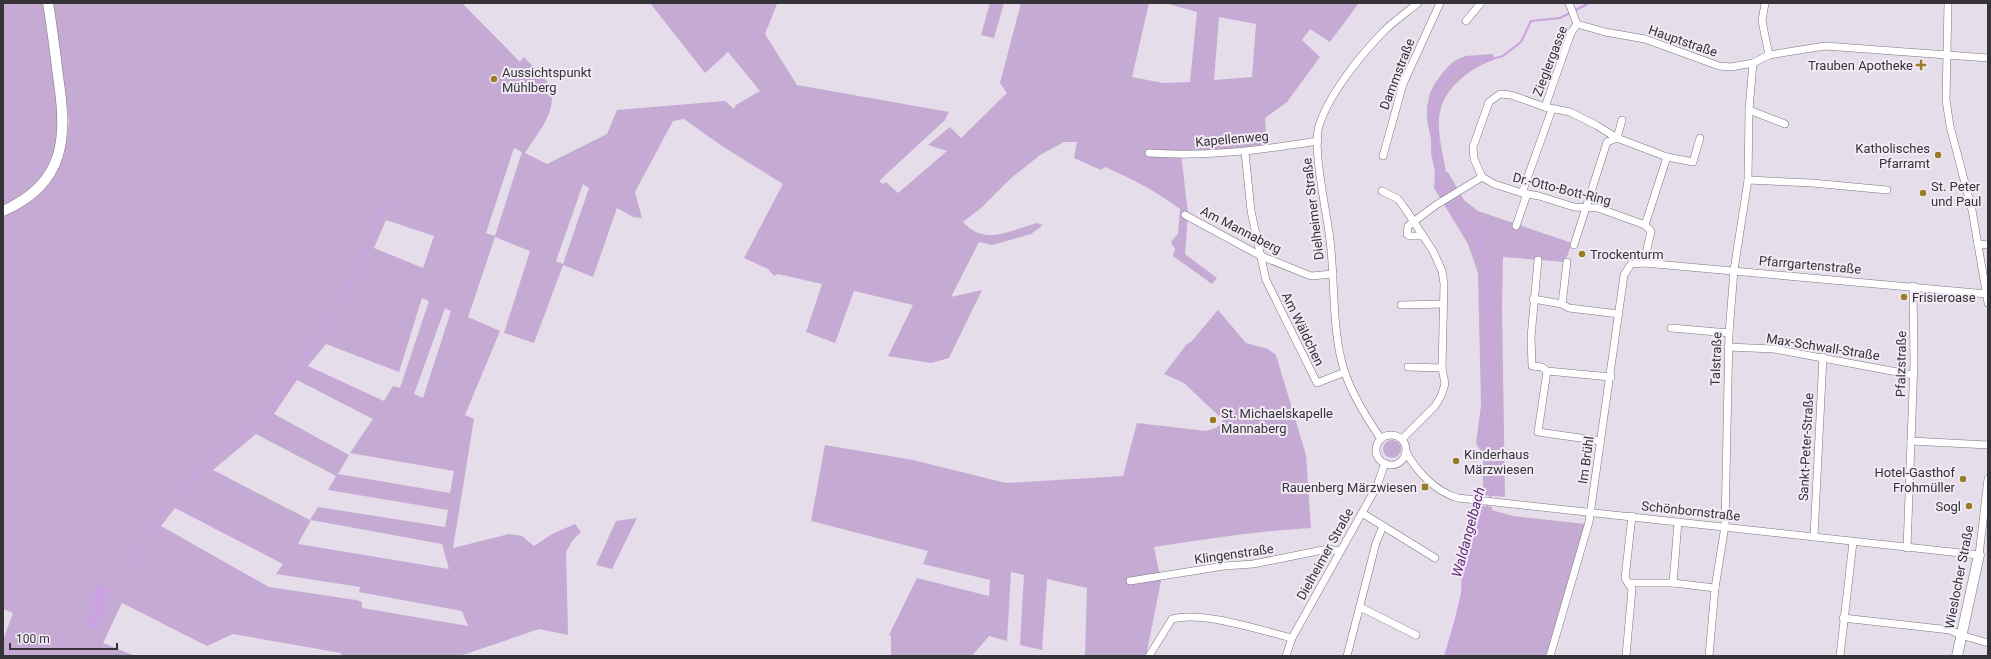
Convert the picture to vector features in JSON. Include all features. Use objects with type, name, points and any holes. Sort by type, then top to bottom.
[{"type":"street","points":[[3,211],[17,205],[38,188],[56,161],[62,145],[64,132],[61,97],[48,3]]},
{"type":"street","name":"Dielheimer Straße","points":[[1381,438],[1360,405],[1342,363],[1317,134],[1323,117],[1335,94],[1358,61],[1384,32],[1418,3]]},
{"type":"street","name":"Dammstraße","points":[[1383,156],[1403,84],[1440,3]]},
{"type":"street","points":[[1466,21],[1481,3]]},
{"type":"street","points":[[1765,3],[1762,21],[1770,55]]},
{"type":"street","points":[[1948,3],[1946,100],[1950,126],[1972,210],[1988,303]]},
{"type":"street","points":[[1570,4],[1576,22]]},
{"type":"street","name":"Hauptstraße","points":[[1576,22],[1605,32],[1645,39],[1719,66],[1731,67],[1753,63],[1770,55],[1825,46],[1988,58]]},
{"type":"street","name":"Zieglergasse","points":[[1544,107],[1576,22]]},
{"type":"street","name":"Talstraße","points":[[1708,656],[1715,588],[1724,526],[1728,347],[1734,270],[1748,180],[1749,110],[1753,63]]},
{"type":"street","points":[[1423,236],[1410,236],[1407,234],[1408,226],[1413,220],[1482,177],[1474,158],[1474,147],[1490,102],[1500,94],[1505,93],[1544,107],[1570,112],[1596,125],[1616,138],[1668,157],[1692,162],[1700,138]]},
{"type":"street","points":[[1516,226],[1552,109]]},
{"type":"street","points":[[1749,110],[1785,124]]},
{"type":"street","points":[[1574,245],[1607,142],[1616,138],[1622,120]]},
{"type":"street","name":"Kapellenweg","points":[[1149,153],[1178,155],[1245,152],[1318,141]]},
{"type":"street","points":[[1245,152],[1251,211],[1261,256]]},
{"type":"street","points":[[1644,263],[1651,231],[1645,225],[1668,157]]},
{"type":"street","name":"Dr.-Otto-Bott-Ring","points":[[1482,177],[1494,184],[1574,206],[1598,208],[1645,225]]},
{"type":"street","points":[[1748,180],[1812,183],[1887,190]]},
{"type":"street","points":[[1382,191],[1398,199],[1413,220],[1433,251],[1442,271],[1444,284],[1442,368],[1445,384],[1441,396],[1430,412],[1402,439]]},
{"type":"street","name":"Am Mannaberg","points":[[1185,215],[1261,256],[1312,276],[1333,274]]},
{"type":"street","points":[[1978,244],[1988,245]]},
{"type":"street","name":"Am Wäldchen","points":[[1261,256],[1266,280],[1317,383],[1345,372]]},
{"type":"street","points":[[1538,260],[1533,299],[1530,354],[1532,366],[1542,367],[1547,370],[1611,377]]},
{"type":"street","points":[[1562,304],[1567,262]]},
{"type":"street","name":"Pfarrgartenstraße","points":[[1631,264],[1644,263],[1734,270],[1987,294]]},
{"type":"street","name":"Im Brühl","points":[[1550,656],[1591,512],[1624,275],[1631,264]]},
{"type":"street","name":"Pfalzstraße","points":[[1907,548],[1913,375],[1913,286]]},
{"type":"street","points":[[1533,299],[1562,304],[1569,308],[1619,314]]},
{"type":"street","points":[[1401,305],[1444,304]]},
{"type":"street","points":[[1670,328],[1729,333]]},
{"type":"street","name":"Max-Schwall-Straße","points":[[1728,347],[1774,349],[1913,375]]},
{"type":"street","name":"Sankt-Peter-Straße","points":[[1814,537],[1823,357]]},
{"type":"street","points":[[1408,367],[1442,368]]},
{"type":"street","points":[[1547,370],[1538,432],[1601,441]]},
{"type":"street","points":[[1401,462],[1406,452],[1406,445],[1402,439],[1396,435],[1388,435],[1381,438],[1377,443],[1377,455],[1384,463],[1393,465],[1401,462],[1412,463]]},
{"type":"street","points":[[1911,441],[1988,445]]},
{"type":"street","name":"Schönbornstraße","points":[[1406,452],[1412,463],[1437,488],[1450,496],[1458,498],[1979,555]]},
{"type":"street","name":"Dielheimer Straße","points":[[1286,656],[1292,638],[1377,486],[1384,463]]},
{"type":"street","name":"Wieslocher Straße","points":[[1957,656],[1960,635],[1985,529],[1988,479]]},
{"type":"street","points":[[1362,513],[1435,558]]},
{"type":"street","points":[[1626,656],[1632,589],[1625,578],[1632,516]]},
{"type":"street","points":[[1673,583],[1678,522]]},
{"type":"street","points":[[1347,656],[1376,543],[1383,526]]},
{"type":"street","points":[[1840,656],[1843,618],[1853,542]]},
{"type":"street","name":"Klingenstraße","points":[[1130,582],[1224,566],[1260,563],[1328,549],[1340,551]]},
{"type":"street","points":[[1628,583],[1673,583],[1715,588]]},
{"type":"street","points":[[1360,607],[1416,635]]},
{"type":"street","points":[[1149,656],[1172,619],[1184,616],[1229,623],[1292,638]]},
{"type":"street","points":[[1843,618],[1950,630],[1960,635],[1988,643]]},
{"type":"shaded area","points":[[3,3],[43,3],[59,120],[58,140],[52,158],[42,178],[27,193],[3,208]]},
{"type":"shaded area","points":[[52,3],[462,3],[520,62],[524,57],[541,74],[549,85],[552,94],[552,103],[546,121],[525,153],[547,164],[607,134],[617,110],[725,101],[734,109],[736,105],[760,91],[728,52],[705,73],[650,3],[780,3],[777,4],[765,34],[797,85],[949,112],[945,120],[879,181],[883,184],[886,182],[898,193],[947,151],[928,145],[950,127],[961,138],[1007,93],[1000,83],[1021,3],[1149,3],[1132,77],[1163,83],[1190,82],[1197,12],[1165,3],[1359,3],[1330,42],[1310,29],[1302,40],[1320,57],[1287,102],[1265,118],[1267,146],[1181,153],[1188,214],[1185,254],[1217,278],[1212,284],[1173,256],[1175,249],[1171,242],[1178,234],[1180,209],[1153,191],[1125,176],[1105,167],[1101,170],[1074,158],[1077,142],[1064,142],[1040,155],[1010,179],[981,208],[963,222],[972,230],[980,234],[989,235],[1008,232],[1037,223],[1043,225],[1031,234],[992,245],[979,242],[951,297],[982,290],[949,358],[931,363],[888,356],[913,305],[854,291],[835,343],[806,332],[822,284],[778,274],[774,276],[768,269],[744,258],[783,184],[722,146],[684,119],[673,121],[635,192],[642,218],[633,217],[617,208],[593,277],[563,265],[534,343],[504,333],[530,251],[495,237],[468,317],[500,331],[465,415],[474,419],[453,548],[509,534],[522,536],[534,546],[552,534],[575,524],[581,532],[572,541],[566,552],[568,635],[539,629],[460,656],[341,656],[341,653],[233,634],[207,646],[122,603],[103,643],[135,656],[3,656],[3,640],[13,613],[3,609],[3,215],[31,200],[42,190],[51,178],[64,151],[69,120]],"holes":[[[1219,17],[1256,24],[1252,77],[1214,80]],[[514,148],[522,152],[495,236],[486,233]],[[583,184],[589,188],[563,264],[556,261]],[[386,220],[434,236],[423,268],[374,248]],[[422,298],[429,301],[400,388],[393,386],[384,401],[308,366],[326,344],[399,372]],[[445,308],[451,311],[423,398],[414,394]],[[297,380],[373,419],[350,453],[454,471],[450,493],[338,474],[349,455],[274,414]],[[256,434],[336,476],[328,490],[448,510],[445,527],[318,507],[310,520],[213,470]],[[175,508],[283,564],[276,574],[360,587],[359,592],[462,611],[468,626],[362,608],[362,602],[269,587],[161,526]],[[311,520],[442,544],[449,569],[298,544]]]},
{"type":"shaded area","points":[[990,3],[1004,3],[994,38],[981,35]]},
{"type":"shaded area","points":[[1493,54],[1494,60],[1469,72],[1455,85],[1444,100],[1439,115],[1439,131],[1446,172],[1448,172],[1464,200],[1478,211],[1572,243],[1565,262],[1503,257],[1502,308],[1505,497],[1483,495],[1483,455],[1476,443],[1481,405],[1478,273],[1468,244],[1434,188],[1435,172],[1427,120],[1427,107],[1430,93],[1444,71],[1454,61],[1465,56]]},
{"type":"shaded area","points":[[1218,310],[1246,343],[1268,349],[1276,355],[1306,455],[1311,528],[1252,533],[1154,547],[1161,581],[1146,656],[1085,656],[1087,588],[1047,579],[1042,650],[1020,645],[1024,575],[1011,572],[1007,641],[989,636],[972,656],[891,656],[891,636],[889,635],[917,578],[989,596],[990,580],[923,564],[928,551],[811,521],[825,445],[913,460],[1006,483],[1123,476],[1137,423],[1206,431],[1216,427],[1222,422],[1223,420],[1184,383],[1164,374],[1186,345],[1191,342]]},
{"type":"shaded area","points":[[1392,440],[1396,441],[1400,445],[1400,453],[1396,457],[1392,458],[1388,457],[1384,453],[1383,449],[1384,445],[1388,441]]},
{"type":"shaded area","points":[[1482,506],[1492,507],[1492,510],[1513,516],[1585,524],[1546,656],[1444,656],[1461,599],[1462,558],[1475,532]]},
{"type":"shaded area","points":[[637,518],[612,569],[596,565],[616,521]]},
{"type":"shaded area","points":[[99,585],[110,590],[103,605],[106,606],[95,628],[86,625],[95,607],[90,604]]},
{"type":"waterway","name":"Waldangelbach","points":[[1574,11],[1589,3]]},
{"type":"waterway","name":"Waldangelbach","points":[[1447,656],[1472,552],[1492,492],[1492,470],[1483,439],[1490,401],[1490,316],[1483,297],[1488,279],[1488,265],[1480,248],[1460,218],[1446,205],[1437,183],[1433,104],[1440,85],[1459,64],[1472,58],[1487,60],[1503,56],[1521,42],[1531,21],[1560,18],[1570,13]]},
{"type":"waterway","points":[[174,498],[202,468],[271,409],[333,315],[363,258],[387,200]]},
{"type":"waterway","name":"Waldangelbach","points":[[1460,218],[1480,227],[1483,230],[1480,248]]},
{"type":"waterway","points":[[127,572],[151,528],[168,505]]},
{"type":"place","name":"Trauben Apotheke","points":[[1921,65]]},
{"type":"place","name":"Aussichtspunkt Mühlberg","points":[[494,79]]},
{"type":"place","name":"Katholisches Pfarramt","points":[[1938,155]]},
{"type":"place","name":"St. Peter und Paul","points":[[1923,193]]},
{"type":"place","name":"Trockenturm","points":[[1582,254]]},
{"type":"place","name":"Frisieroase","points":[[1904,297]]},
{"type":"place","name":"St. Michaelskapelle Mannaberg","points":[[1213,420]]},
{"type":"place","name":"Kinderhaus Märzwiesen","points":[[1456,461]]},
{"type":"place","name":"Hotel-Gasthof Frohmüller","points":[[1963,479]]},
{"type":"place","name":"Rauenberg Märzwiesen","points":[[1425,487]]},
{"type":"place","name":"Sogl","points":[[1969,506]]}]
